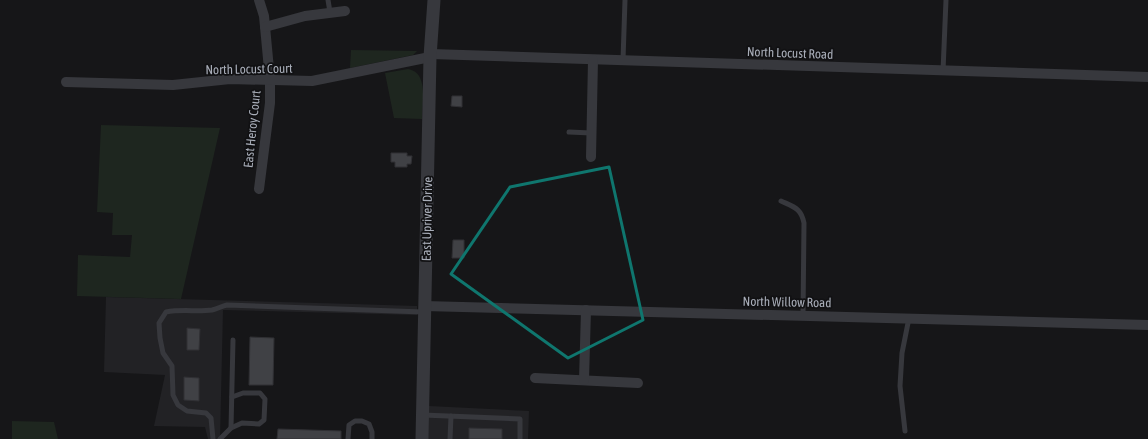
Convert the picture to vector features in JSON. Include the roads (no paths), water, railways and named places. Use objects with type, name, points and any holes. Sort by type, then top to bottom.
[{"type":"street","name":"East Heroy Court","points":[[259,0],[264,16],[270,80],[270,103],[259,189]]},
{"type":"street","name":"East Upriver Drive","points":[[422,439],[424,309],[434,0]]},
{"type":"street","points":[[265,27],[304,16],[345,10]]},
{"type":"street","name":"North Locust Road","points":[[431,56],[623,60],[1148,77]]},
{"type":"street","name":"North Locust Court","points":[[66,82],[172,85],[230,79],[312,81],[431,56]]},
{"type":"street","points":[[591,157],[593,60]]},
{"type":"street","name":"North Willow Road","points":[[424,309],[586,310],[1148,325]]},
{"type":"street","points":[[584,380],[586,310]]},
{"type":"street","points":[[535,378],[638,383]]},
{"type":"lane","points":[[328,0],[330,12]]},
{"type":"lane","points":[[623,60],[625,0]]},
{"type":"lane","points":[[943,70],[946,0]]},
{"type":"lane","points":[[569,132],[591,133]]},
{"type":"lane","points":[[781,201],[797,208],[802,214],[804,223],[803,316]]},
{"type":"lane","points":[[213,439],[211,418],[206,413],[187,411],[178,405],[173,395],[172,366],[163,353],[160,338],[159,323],[166,312],[177,310],[214,310],[227,305],[424,309]]},
{"type":"lane","points":[[905,431],[900,386],[902,353],[909,318]]},
{"type":"lane","points":[[231,428],[233,340]]},
{"type":"lane","points":[[220,439],[231,428],[242,423],[259,424],[264,420],[265,399],[260,393],[243,393],[232,397]]},
{"type":"lane","points":[[422,416],[520,419],[520,439]]},
{"type":"lane","points":[[450,439],[451,416]]},
{"type":"lane","points":[[348,439],[349,425],[355,421],[362,421],[369,424],[372,432],[372,439]]}]
